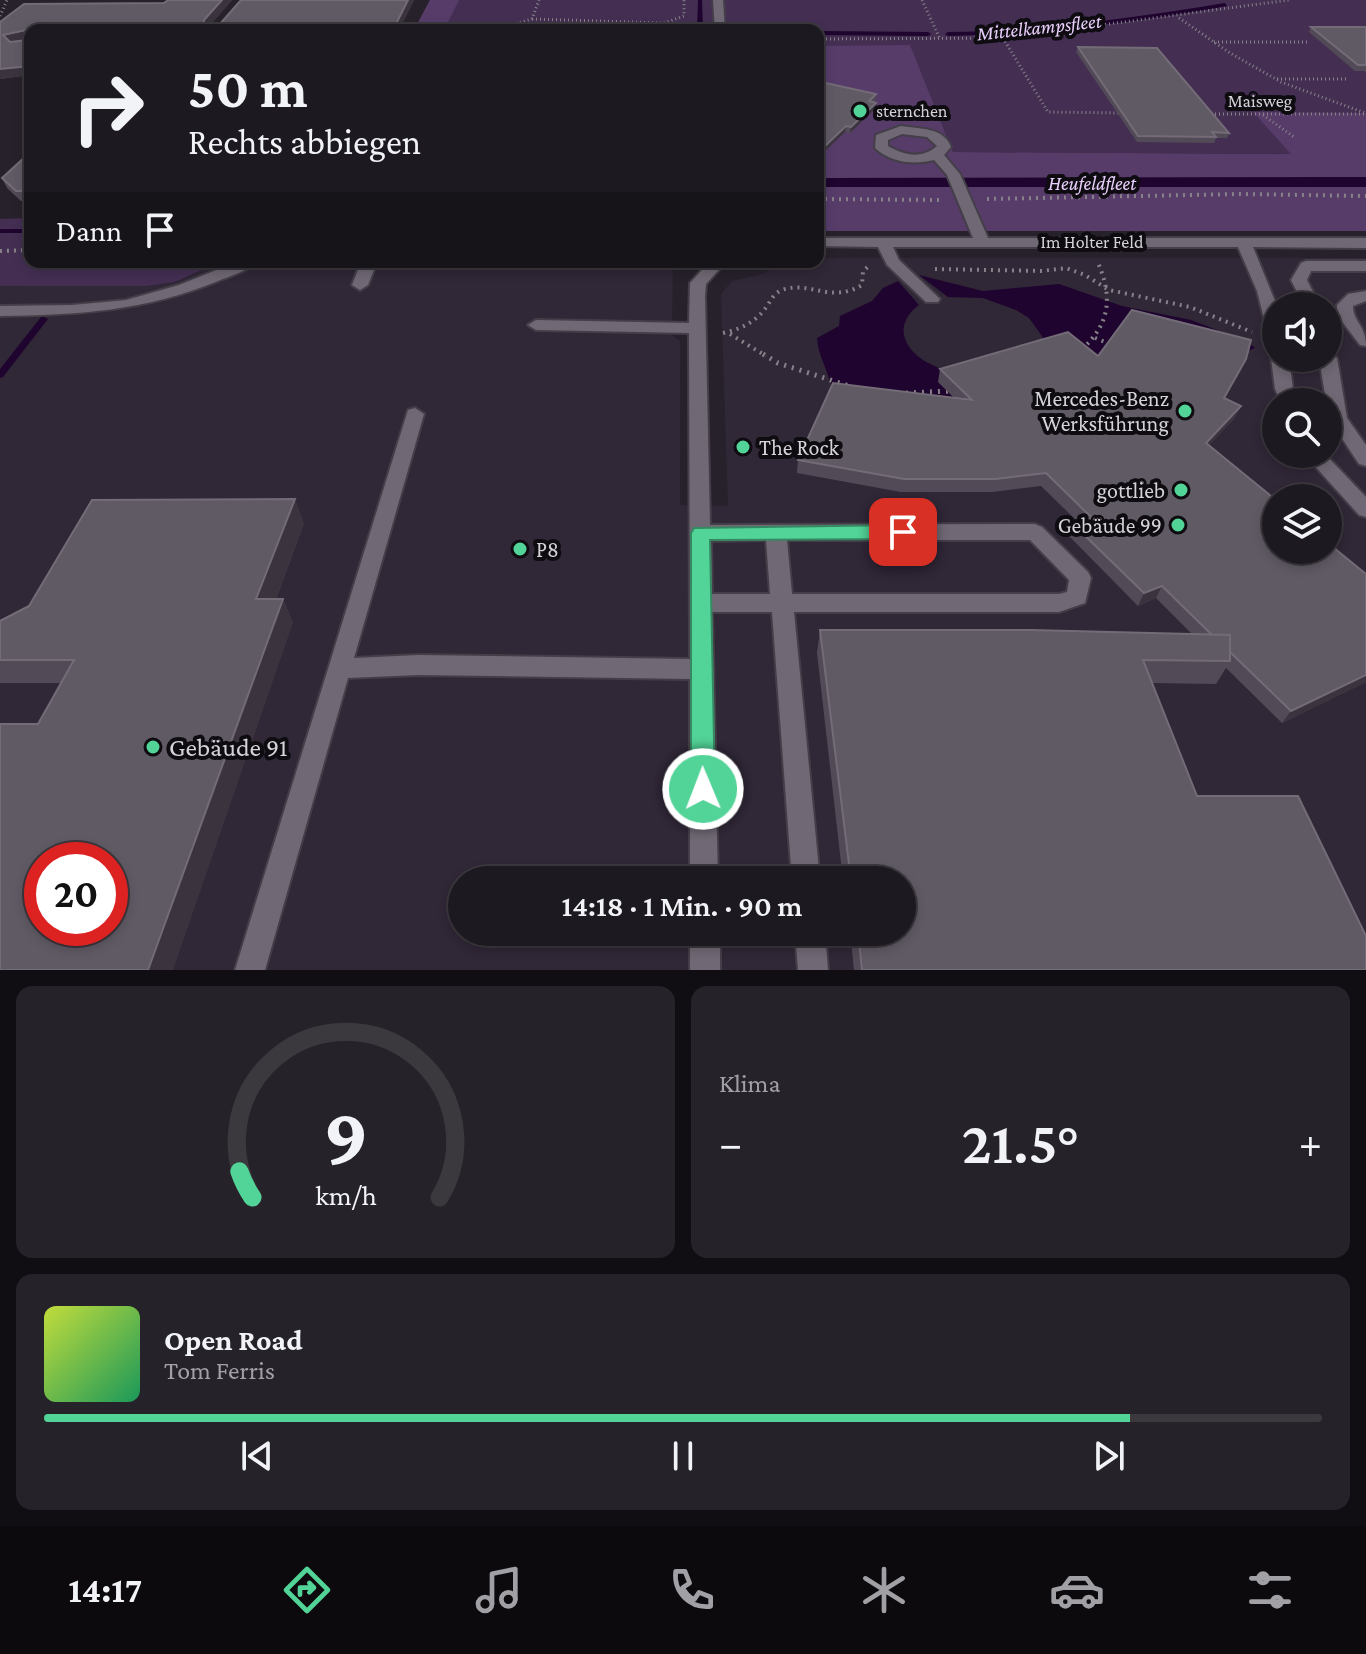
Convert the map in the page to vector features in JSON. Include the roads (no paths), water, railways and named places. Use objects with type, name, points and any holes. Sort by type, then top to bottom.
[{"type":"street","points":[[718,0],[720,24]]},
{"type":"street","points":[[937,155],[953,174],[982,242]]},
{"type":"street","points":[[883,241],[892,262],[932,299]]},
{"type":"street","name":"Im Holter Feld","points":[[824,242],[1366,243]]},
{"type":"street","points":[[1243,242],[1265,292]]},
{"type":"street","points":[[1305,292],[1299,280],[1306,266],[1366,266]]},
{"type":"street","points":[[0,311],[83,309],[141,301],[190,287],[235,268]]},
{"type":"street","points":[[360,285],[367,268]]},
{"type":"street","points":[[704,866],[698,283],[712,268]]},
{"type":"street","points":[[1366,296],[1354,297],[1345,305],[1345,315],[1366,341]]},
{"type":"street","points":[[536,325],[698,328]]},
{"type":"street","points":[[1330,372],[1338,419],[1366,459]]},
{"type":"street","points":[[250,970],[415,414]]},
{"type":"street","points":[[1327,468],[1366,510]]},
{"type":"street","points":[[776,532],[805,866]]},
{"type":"street","points":[[701,533],[1035,532],[1080,578],[1077,597],[1059,603],[703,603]]},
{"type":"street","points":[[339,669],[418,665],[702,669]]},
{"type":"street","points":[[705,946],[705,970]]},
{"type":"street","points":[[811,946],[813,970]]},
{"type":"water","points":[[1366,177],[1366,187],[824,187],[824,178]]},
{"type":"water","points":[[919,275],[983,291],[1059,284],[1122,306],[1191,320],[1248,342],[1255,348],[1245,352],[1091,367],[1044,339],[1029,318],[1016,310],[983,298],[948,297]]},
{"type":"water","points":[[898,281],[919,305],[904,326],[909,347],[943,372],[963,407],[832,388],[817,338],[839,326],[840,316],[872,301],[883,288]]},
{"type":"waterway","points":[[700,0],[700,24]]},
{"type":"waterway","name":"Mittelkampsfleet","points":[[948,34],[1052,29],[1225,5]]},
{"type":"waterway","name":"Mittelkampsfleet","points":[[824,33],[928,34]]},
{"type":"waterway","name":"Heufeldfleet","points":[[0,231],[24,231]]},
{"type":"waterway","points":[[0,375],[44,319]]},
{"type":"place","name":"sternchen","points":[[860,111]]},
{"type":"place","name":"Mercedes-Benz Werksführung","points":[[1185,411]]},
{"type":"place","name":"The Rock","points":[[743,447]]},
{"type":"place","name":"gottlieb","points":[[1181,490]]},
{"type":"place","name":"Gebäude 99","points":[[1178,525]]},
{"type":"place","name":"P8","points":[[520,549]]},
{"type":"place","name":"Gebäude 91","points":[[153,747]]}]
